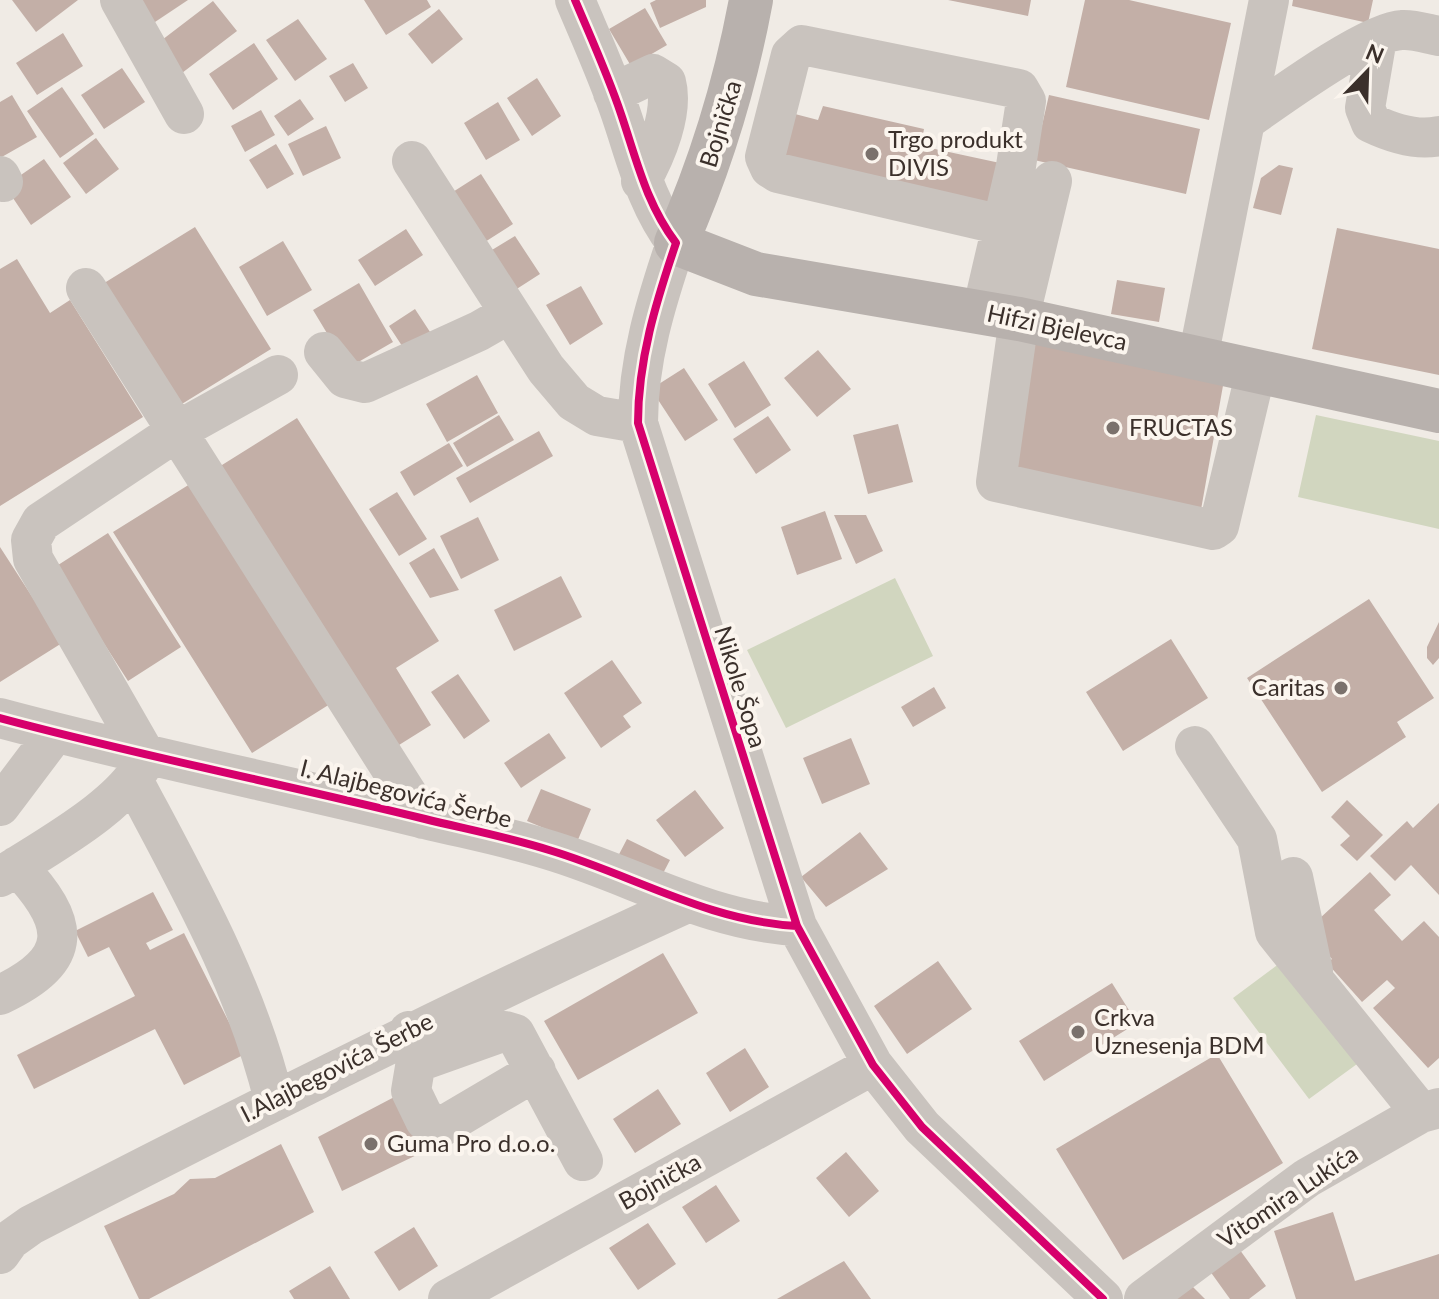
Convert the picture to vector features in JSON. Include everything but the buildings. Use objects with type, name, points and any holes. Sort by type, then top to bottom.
[{"type":"main road","name":"Bojnička","points":[[676,243],[702,183],[736,81],[751,0]]},
{"type":"main road","name":"Hifzi Bjelevca","points":[[676,243],[756,274],[1000,316],[1439,411]]},
{"type":"street","points":[[120,0],[184,114]]},
{"type":"street","points":[[575,0],[613,93],[641,181],[656,216],[676,243]]},
{"type":"street","points":[[1198,358],[1269,0]]},
{"type":"street","points":[[1245,121],[1298,84],[1377,38],[1401,29],[1439,36]]},
{"type":"street","points":[[1377,38],[1365,108],[1371,123],[1388,131],[1426,139],[1439,136]]},
{"type":"street","points":[[1002,225],[778,173],[770,168],[765,157],[791,55],[802,45],[1019,89],[1026,101],[1002,225],[996,482],[1200,530],[1213,530],[1219,526],[1256,371]]},
{"type":"street","points":[[613,93],[653,74],[666,82],[669,93],[655,157],[641,181]]},
{"type":"street","points":[[412,161],[546,369],[574,402],[597,416],[638,423]]},
{"type":"street","points":[[1000,316],[1052,181]]},
{"type":"street","name":"Nikole Šopa","points":[[676,243],[656,300],[643,353],[638,423],[797,926],[873,1065],[922,1127],[1103,1299]]},
{"type":"street","points":[[86,288],[179,430],[423,819]]},
{"type":"street","points":[[324,352],[345,378],[365,383],[510,313]]},
{"type":"street","points":[[274,1100],[259,1038],[233,973],[140,768],[33,559],[31,540],[41,522],[179,430],[278,375]]},
{"type":"street","name":"I. Alajbegovića Šerbe","points":[[0,718],[55,733],[140,768],[423,819],[550,850],[687,903],[734,917],[797,926]]},
{"type":"street","points":[[0,806],[55,733]]},
{"type":"street","points":[[1195,746],[1257,839],[1275,932],[1316,983],[1430,1110]]},
{"type":"street","points":[[0,995],[29,981],[47,966],[56,945],[49,902],[8,872],[78,824],[140,768]]},
{"type":"street","points":[[1293,877],[1316,983]]},
{"type":"street","name":"I.Alajbegovića Šerbe","points":[[0,1254],[10,1240],[31,1225],[274,1100],[417,1046],[687,903]]},
{"type":"street","points":[[536,1071],[443,1126],[425,1120],[411,1091],[410,1078],[417,1046],[510,1032],[536,1071],[583,1161]]},
{"type":"street","name":"Bojnička","points":[[448,1299],[873,1065]]},
{"type":"street","name":"Vitomira Lukića","points":[[1144,1299],[1307,1178],[1430,1110]]},
{"type":"green space","points":[[1316,415],[1439,441],[1439,529],[1298,497]]},
{"type":"green space","points":[[895,578],[933,656],[786,728],[747,650]]},
{"type":"green space","points":[[1292,954],[1368,1056],[1309,1099],[1233,998]]},
{"type":"cycle path","points":[[575,0],[611,85],[650,197],[676,243],[655,309],[645,354],[638,423],[797,926],[873,1065],[922,1127],[1103,1299]]},
{"type":"cycle path","points":[[0,718],[518,841],[580,860],[732,916],[797,926]]},
{"type":"place","name":"Trgo produkt DIVIS","points":[[872,154]]},
{"type":"place","name":"FRUCTAS","points":[[1113,428]]},
{"type":"place","name":"Caritas","points":[[1341,688]]},
{"type":"place","name":"Crkva Uznesenja BDM","points":[[1078,1032]]},
{"type":"place","name":"Guma Pro d.o.o.","points":[[371,1144]]}]
